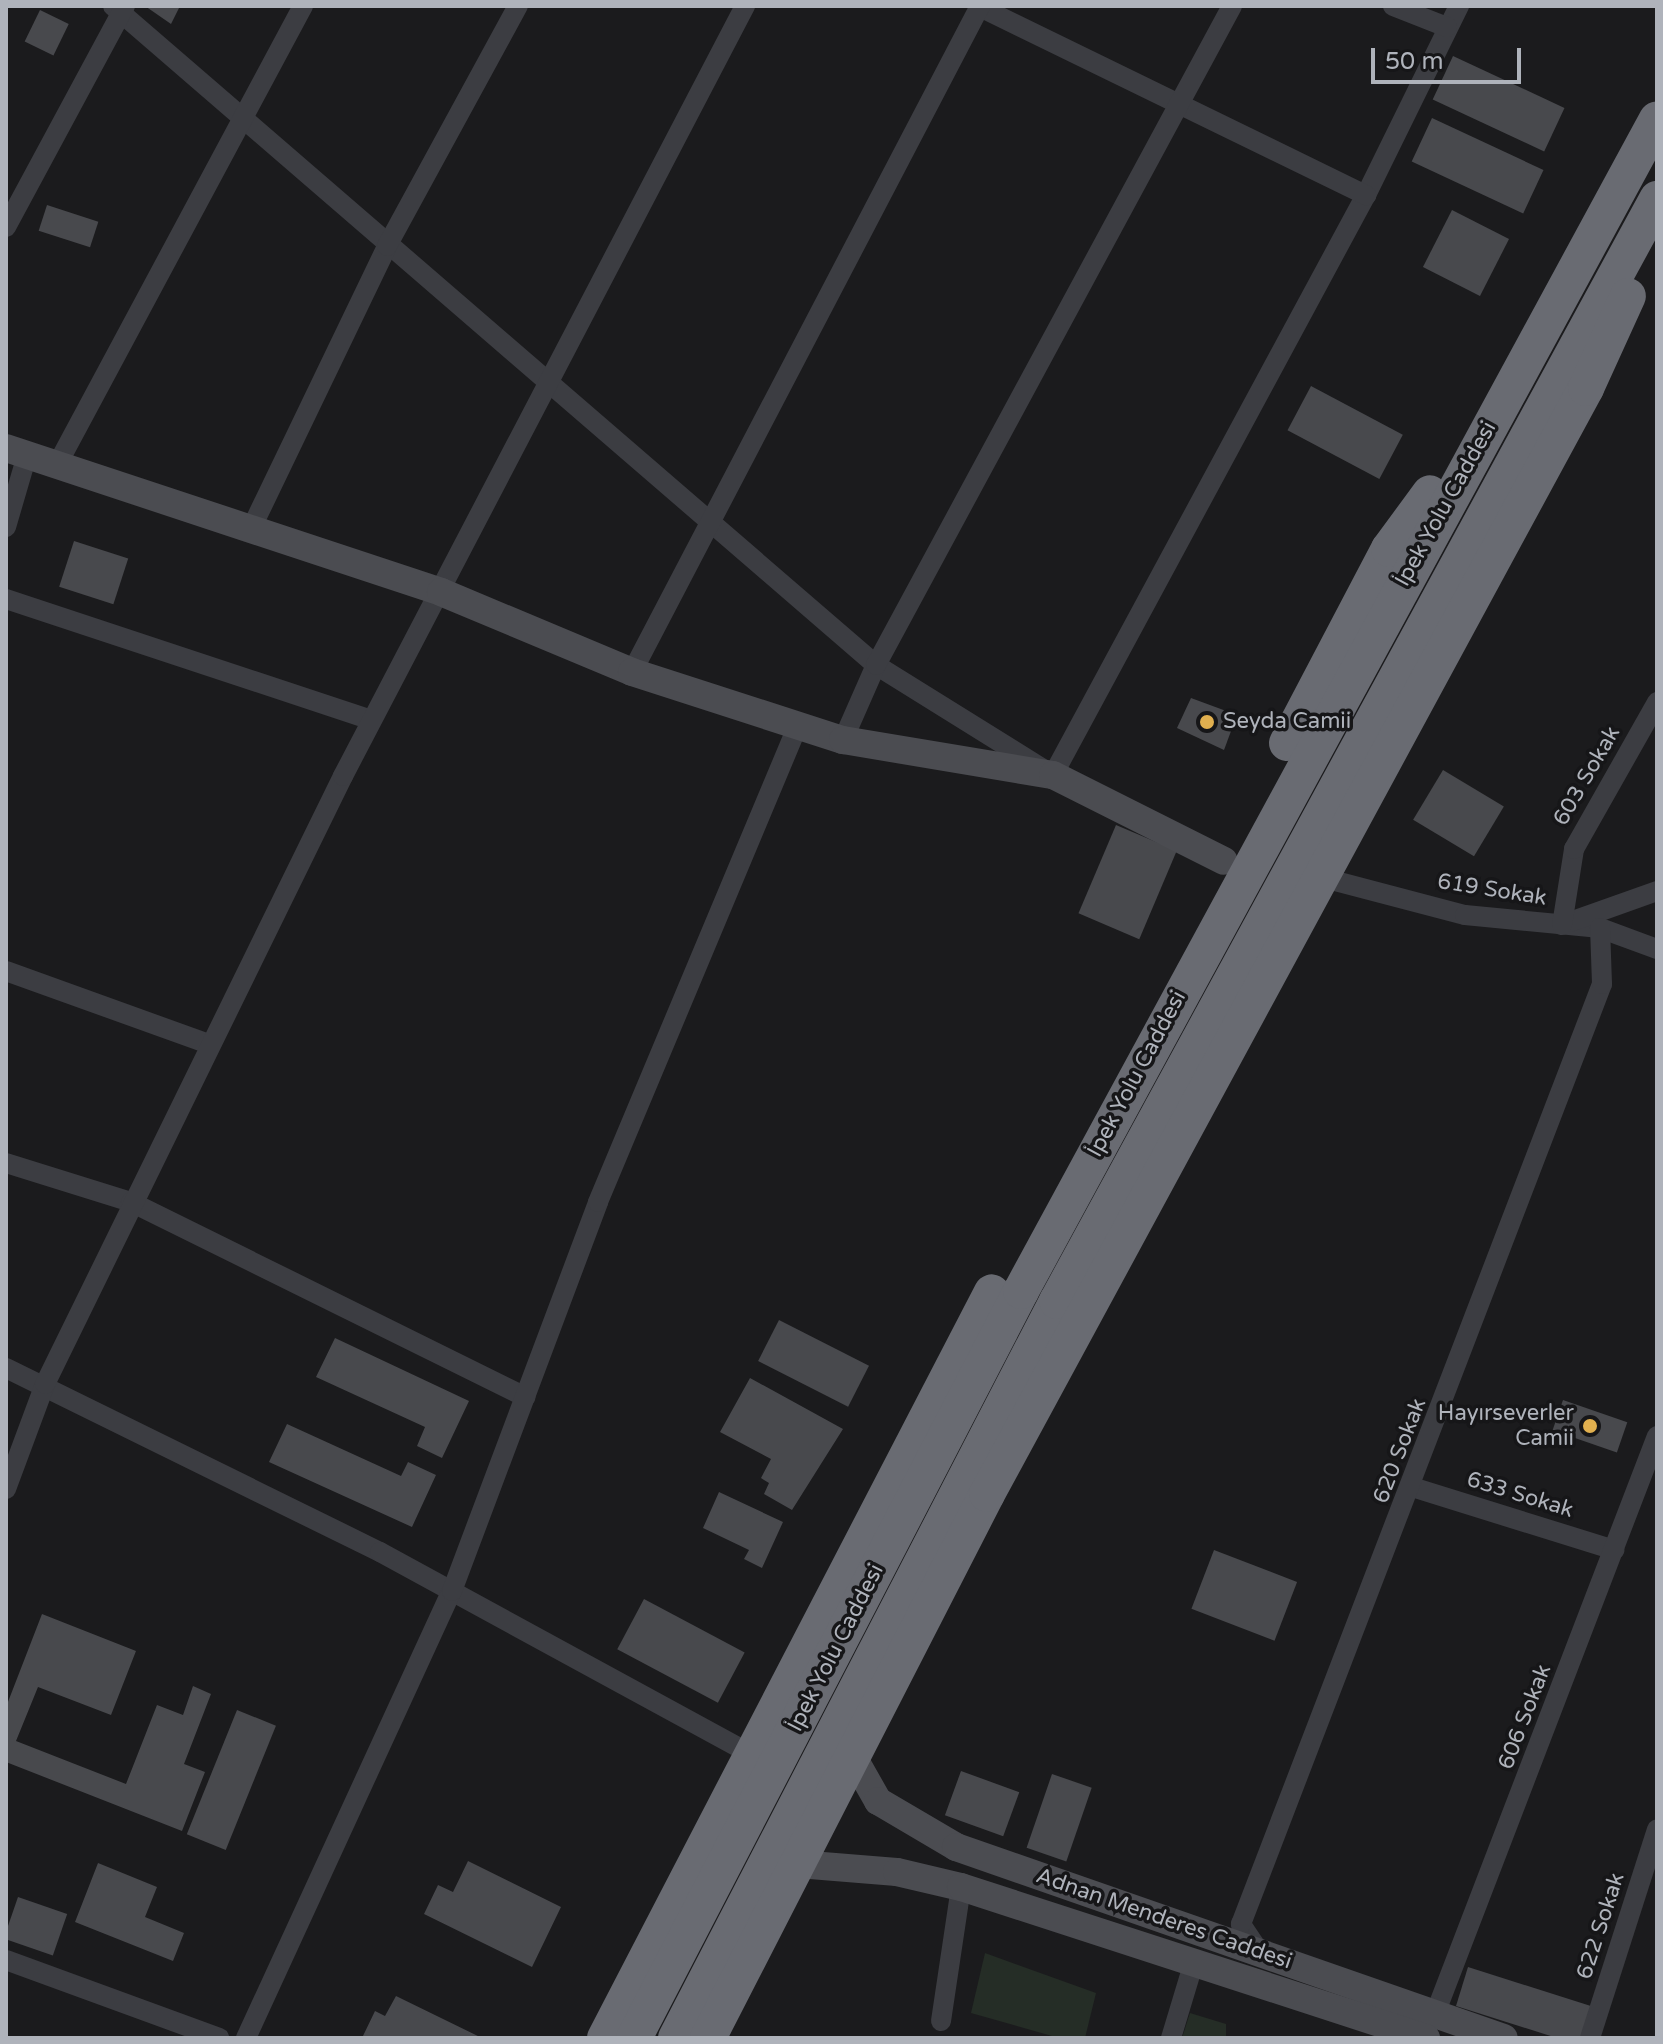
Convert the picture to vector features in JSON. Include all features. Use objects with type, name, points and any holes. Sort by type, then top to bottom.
[{"type":"highway","name":"İpek Yolu Caddesi","points":[[634,2038],[1043,1249],[1657,119]]},
{"type":"highway","name":"İpek Yolu Caddesi","points":[[676,2038],[1072,1274],[1657,199]]},
{"type":"highway","points":[[708,2038],[853,1757],[1320,877],[1586,388],[1657,227]]},
{"type":"highway","points":[[605,2038],[748,1753],[1389,549],[1523,365]]},
{"type":"street","points":[[57,465],[240,118],[303,6]]},
{"type":"street","points":[[251,529],[387,246],[518,6]]},
{"type":"street","points":[[6,1489],[45,1384],[209,1044],[372,720],[745,6]]},
{"type":"street","points":[[632,672],[979,6],[1366,195]]},
{"type":"street","points":[[843,740],[876,665],[1182,105],[1232,6]]},
{"type":"street","points":[[1393,6],[1447,27]]},
{"type":"street","points":[[1053,775],[1366,195],[1459,6]]},
{"type":"street","points":[[6,227],[119,9],[548,386],[876,665],[1053,775],[1224,861]]},
{"type":"street","points":[[6,527],[16,451],[441,592],[632,672],[843,740],[1053,775]]},
{"type":"street","points":[[6,599],[372,720]]},
{"type":"street","name":"603 Sokak","points":[[1562,925],[1574,849],[1657,702]]},
{"type":"street","points":[[246,2038],[452,1591],[525,1397],[798,725]]},
{"type":"street","name":"619 Sokak","points":[[1320,877],[1465,915],[1600,928],[1657,949]]},
{"type":"street","points":[[1562,925],[1657,891]]},
{"type":"street","name":"620 Sokak","points":[[1262,1951],[1241,1924],[1412,1487],[1602,984],[1600,928]]},
{"type":"street","points":[[6,971],[209,1044]]},
{"type":"street","points":[[6,1163],[131,1202],[525,1397]]},
{"type":"street","points":[[6,1368],[45,1384],[452,1591],[748,1753]]},
{"type":"street","name":"606 Sokak","points":[[1431,2026],[1657,1436]]},
{"type":"street","name":"633 Sokak","points":[[1412,1487],[1614,1550]]},
{"type":"street","name":"Adnan Menderes Caddesi","points":[[853,1757],[878,1801],[956,1847],[1262,1951],[1431,2026]]},
{"type":"street","name":"622 Sokak","points":[[1590,2038],[1657,1829]]},
{"type":"street","name":"Adnan Menderes Caddesi","points":[[798,1864],[897,1872],[961,1887],[1252,1981],[1431,2026],[1504,2038]]},
{"type":"street","points":[[941,2021],[961,1887]]},
{"type":"street","points":[[1252,1981],[1262,1951]]},
{"type":"street","points":[[6,1960],[219,2038]]},
{"type":"street","points":[[1171,2038],[1194,1962]]},
{"type":"shaded area","points":[[985,1953],[1096,1993],[1085,2038],[1059,2038],[971,2013]]},
{"type":"shaded area","points":[[1190,2013],[1226,2024],[1226,2038],[1182,2038]]},
{"type":"building","points":[[145,6],[180,6],[171,24]]},
{"type":"building","points":[[40,10],[69,24],[53,55],[25,41]]},
{"type":"building","points":[[1453,56],[1564,108],[1544,151],[1433,100]]},
{"type":"building","points":[[1432,118],[1543,170],[1523,213],[1412,162]]},
{"type":"building","points":[[47,205],[98,222],[90,247],[39,231]]},
{"type":"building","points":[[1452,210],[1509,239],[1480,296],[1423,267]]},
{"type":"building","points":[[1311,386],[1403,435],[1379,479],[1288,430]]},
{"type":"building","points":[[74,541],[128,559],[113,604],[59,587]]},
{"type":"building","name":"Seyda Camii","points":[[1191,698],[1237,715],[1224,750],[1177,728]]},
{"type":"building","points":[[1443,770],[1504,807],[1474,856],[1413,820]]},
{"type":"building","points":[[1116,825],[1177,851],[1139,939],[1078,913]]},
{"type":"building","points":[[779,1320],[869,1366],[848,1407],[758,1361]]},
{"type":"building","points":[[335,1338],[469,1401],[442,1458],[417,1446],[425,1427],[316,1377]]},
{"type":"building","points":[[750,1378],[843,1429],[792,1510],[764,1494],[769,1483],[761,1478],[771,1459],[720,1432]]},
{"type":"building","name":"Hayırseverler Camii","points":[[1563,1400],[1627,1422],[1617,1452],[1553,1430]]},
{"type":"building","points":[[287,1424],[401,1476],[408,1462],[436,1475],[412,1527],[269,1462]]},
{"type":"building","points":[[719,1492],[783,1522],[762,1568],[744,1559],[749,1550],[703,1528]]},
{"type":"building","points":[[1214,1550],[1297,1582],[1275,1641],[1191,1609]]},
{"type":"building","points":[[644,1599],[745,1653],[718,1703],[617,1649]]},
{"type":"building","points":[[42,1614],[136,1651],[111,1715],[38,1687],[16,1741],[126,1784],[157,1705],[183,1715],[193,1686],[211,1694],[184,1764],[205,1772],[182,1831],[6,1762],[6,1707]]},
{"type":"building","points":[[237,1710],[276,1726],[226,1850],[187,1834]]},
{"type":"building","points":[[961,1771],[1019,1792],[1003,1836],[945,1815]]},
{"type":"building","points":[[1052,1774],[1092,1788],[1066,1861],[1027,1848]]},
{"type":"building","points":[[468,1861],[561,1907],[532,1967],[424,1914],[438,1885],[453,1892]]},
{"type":"building","points":[[98,1863],[157,1887],[145,1917],[184,1933],[173,1961],[75,1922]]},
{"type":"building","points":[[18,1897],[67,1914],[53,1956],[6,1939]]},
{"type":"building","points":[[1468,1967],[1594,2007],[1584,2038],[1557,2038],[1456,2006]]},
{"type":"building","points":[[396,1996],[482,2038],[362,2038],[375,2011],[385,2016]]},
{"type":"place","name":"Seyda Camii","points":[[1207,722]]},
{"type":"place","name":"Hayırseverler Camii","points":[[1590,1426]]}]
